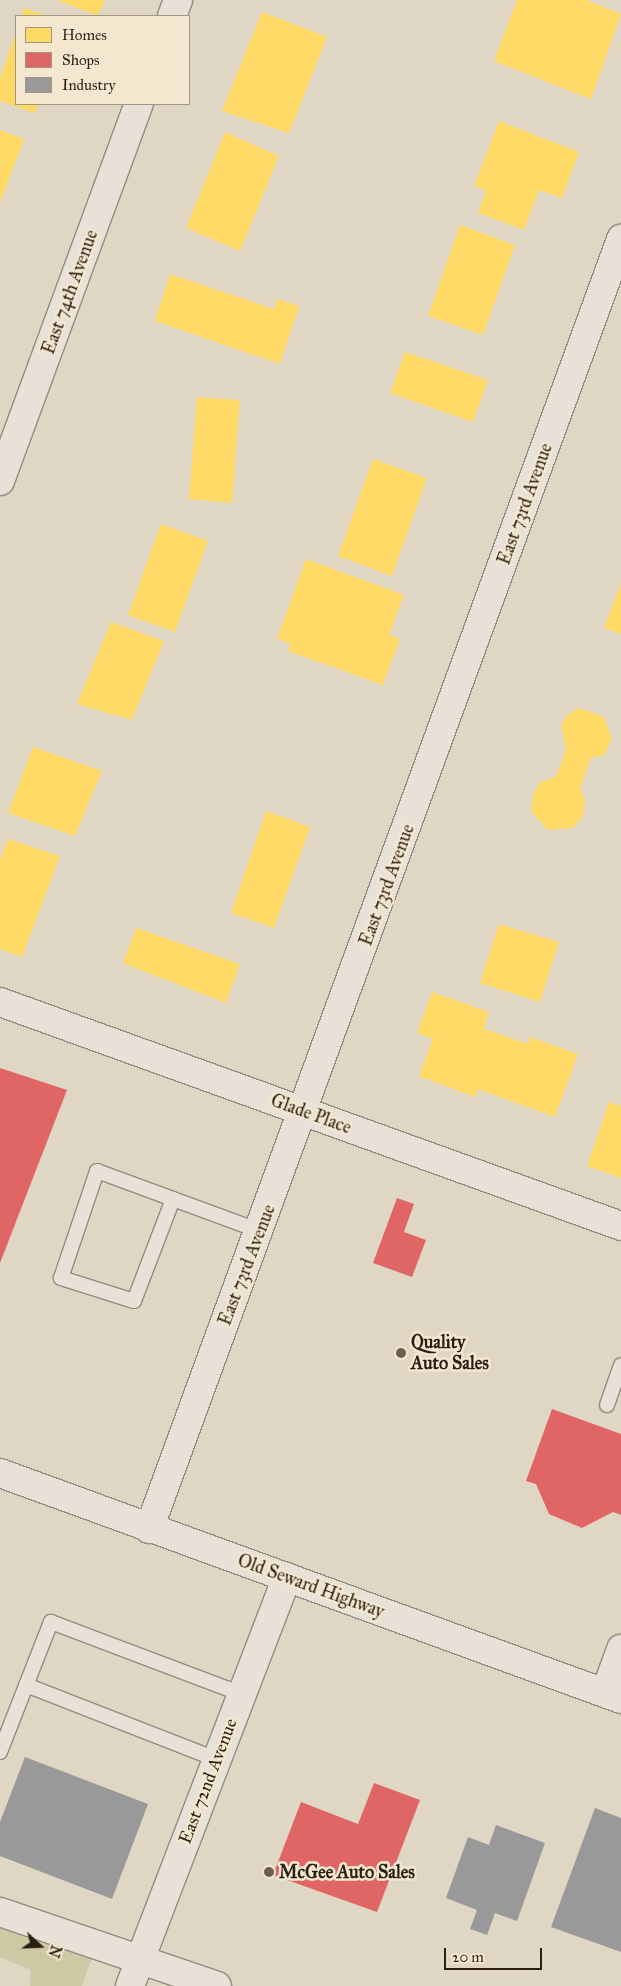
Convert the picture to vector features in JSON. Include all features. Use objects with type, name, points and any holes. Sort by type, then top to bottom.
[{"type":"street","points":[[172,15],[178,0]]},
{"type":"street","name":"East 74th Avenue","points":[[0,481],[139,105]]},
{"type":"street","name":"East 73rd Avenue","points":[[149,1529],[305,1112],[621,239]]},
{"type":"street","name":"Glade Place","points":[[0,1002],[621,1226]]},
{"type":"street","name":"Old Seward Highway","points":[[0,1473],[149,1529],[287,1577],[613,1696]]},
{"type":"street","name":"East 72nd Avenue","points":[[130,1986],[139,1958],[287,1577]]},
{"type":"street","points":[[613,1696],[621,1649]]},
{"type":"street","points":[[0,1912],[139,1958],[170,1973],[217,1986]]},
{"type":"lane","points":[[173,1199],[134,1301],[61,1278],[97,1171],[260,1231]]},
{"type":"lane","points":[[607,1405],[621,1365]]},
{"type":"lane","points":[[0,1752],[51,1622],[242,1694]]},
{"type":"lane","points":[[26,1685],[216,1759]]},
{"type":"shaded area","points":[[0,1921],[95,1949],[82,1986],[30,1986],[31,1970],[0,1957]]},
{"type":"building: Homes","points":[[57,0],[105,0],[98,15]]},
{"type":"building: Homes","points":[[517,0],[586,0],[621,14],[591,99],[494,61]]},
{"type":"building: Homes","points":[[24,8],[44,15],[21,15]]},
{"type":"building: Homes","points":[[262,12],[327,37],[289,133],[222,111]]},
{"type":"building: Homes","points":[[15,35],[15,105],[38,105],[35,113],[0,101],[0,78]]},
{"type":"building: Homes","points":[[499,121],[579,152],[562,198],[539,190],[524,230],[478,213],[486,191],[474,186]]},
{"type":"building: Homes","points":[[0,130],[24,139],[0,203]]},
{"type":"building: Homes","points":[[225,132],[279,156],[240,251],[186,228]]},
{"type":"building: Homes","points":[[460,225],[515,245],[483,335],[428,316]]},
{"type":"building: Homes","points":[[170,274],[274,309],[277,299],[299,306],[280,364],[155,321]]},
{"type":"building: Homes","points":[[405,352],[488,380],[473,422],[390,393]]},
{"type":"building: Homes","points":[[197,397],[240,400],[232,503],[189,499]]},
{"type":"building: Homes","points":[[373,459],[427,478],[392,576],[338,556]]},
{"type":"building: Homes","points":[[161,524],[208,541],[175,632],[128,615]]},
{"type":"building: Homes","points":[[306,559],[404,595],[389,635],[400,639],[383,685],[288,651],[291,644],[277,639]]},
{"type":"building: Homes","points":[[621,583],[621,634],[604,628]]},
{"type":"building: Homes","points":[[111,622],[164,641],[132,720],[77,704]]},
{"type":"building: Homes","points":[[579,708],[604,717],[612,739],[604,755],[591,758],[580,788],[585,801],[583,816],[573,828],[548,830],[531,811],[533,795],[540,782],[556,777],[566,750],[561,725],[568,714]]},
{"type":"building: Homes","points":[[33,747],[102,771],[75,836],[8,813]]},
{"type":"building: Homes","points":[[266,811],[310,827],[274,928],[231,913]]},
{"type":"building: Homes","points":[[8,839],[60,856],[22,957],[0,949],[0,860]]},
{"type":"building: Homes","points":[[499,924],[559,942],[540,1002],[480,983]]},
{"type":"building: Homes","points":[[136,928],[240,964],[226,1003],[123,963]]},
{"type":"building: Homes","points":[[432,992],[489,1012],[484,1029],[528,1044],[530,1037],[578,1054],[555,1117],[478,1089],[475,1097],[419,1076],[433,1039],[417,1033]]},
{"type":"building: Homes","points":[[609,1102],[621,1106],[621,1178],[587,1166]]},
{"type":"building: Shops","points":[[0,1068],[67,1090],[0,1263]]},
{"type":"building: Shops","points":[[397,1198],[414,1204],[404,1232],[426,1240],[412,1277],[373,1263]]},
{"type":"building: Shops","points":[[552,1409],[621,1434],[621,1515],[613,1512],[582,1528],[549,1514],[536,1484],[526,1481]]},
{"type":"building: Shops","points":[[374,1783],[420,1800],[377,1912],[273,1875],[301,1802],[358,1824]]},
{"type":"building: Industry","points":[[25,1757],[148,1804],[112,1899],[0,1856],[0,1822]]},
{"type":"building: Industry","points":[[595,1808],[621,1818],[621,1952],[551,1927]]},
{"type":"building: Industry","points":[[496,1825],[545,1843],[517,1921],[495,1913],[487,1935],[470,1929],[477,1910],[446,1898],[468,1837],[489,1845]]},
{"type":"place","name":"Quality Auto Sales","points":[[401,1353]]},
{"type":"place","name":"McGee Auto Sales","points":[[269,1872]]}]
